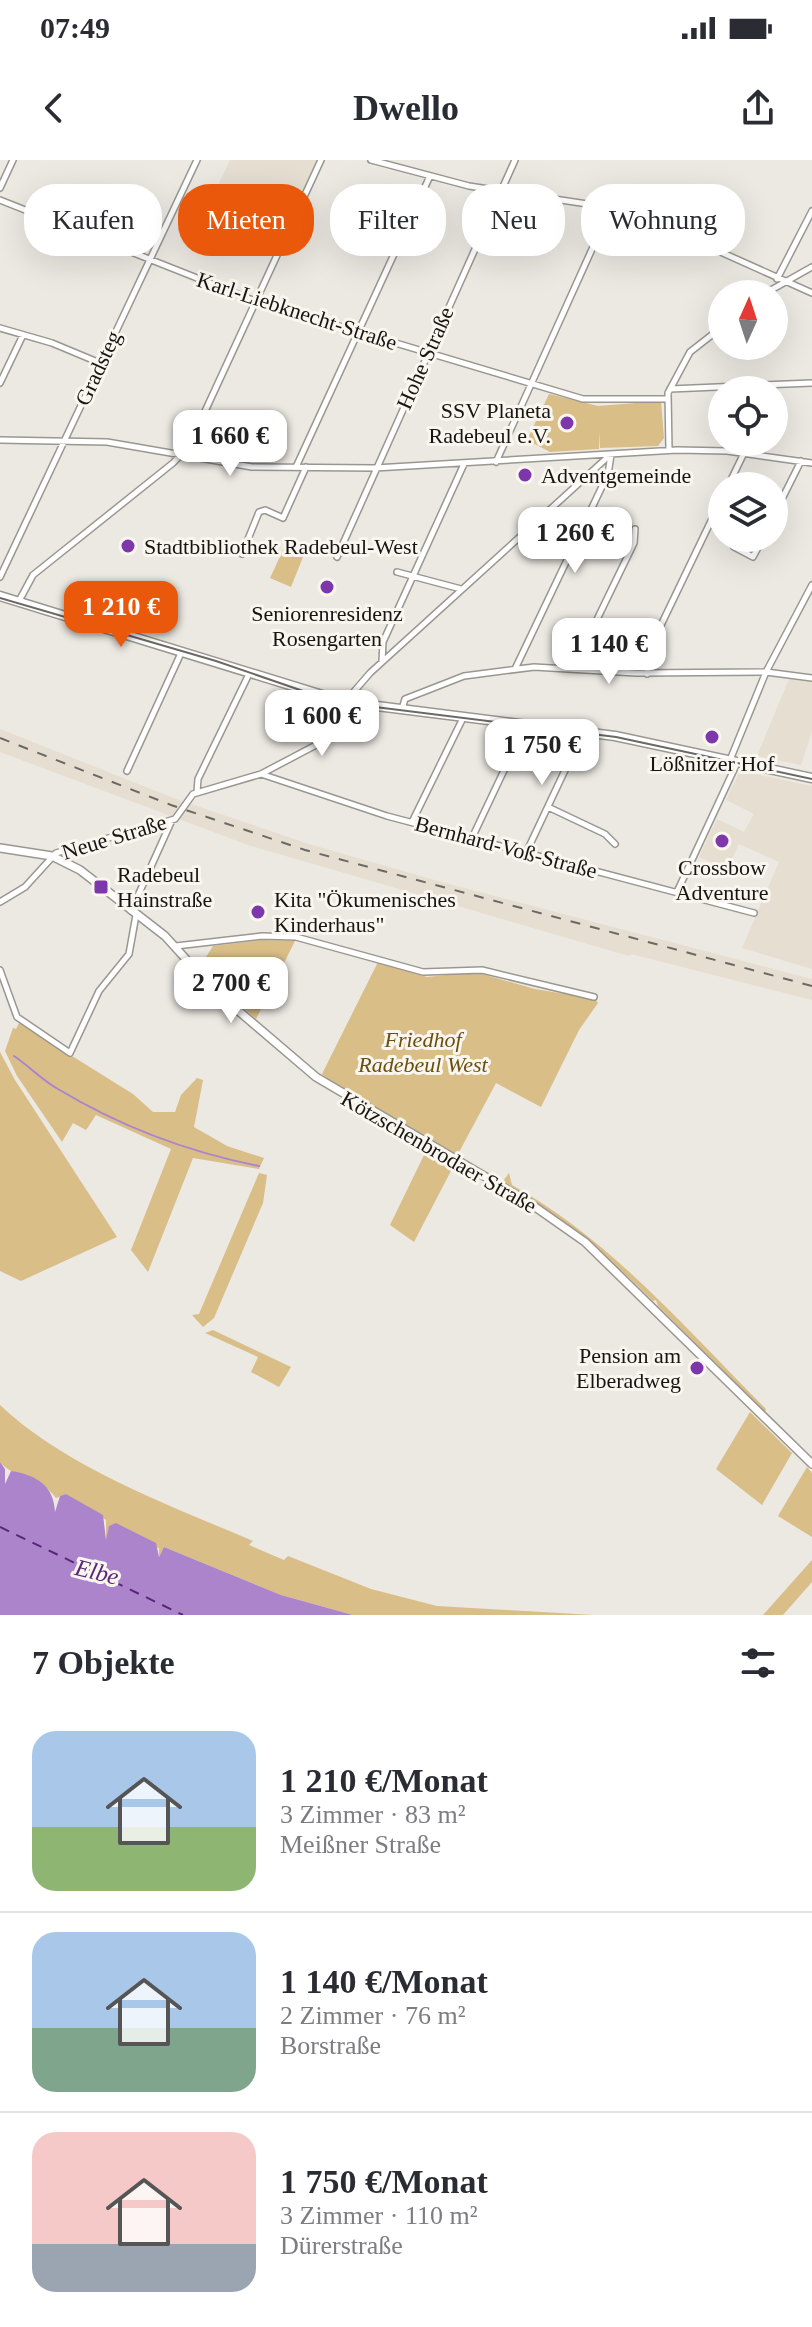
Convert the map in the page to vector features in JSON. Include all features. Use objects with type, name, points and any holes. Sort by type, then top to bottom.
[{"type":"main road","points":[[0,596],[345,702],[583,731],[812,778]]},
{"type":"street","points":[[0,188],[13,160]]},
{"type":"street","name":"Gradsteg","points":[[0,577],[197,160]]},
{"type":"street","points":[[19,602],[33,575],[182,455],[321,160]]},
{"type":"street","points":[[371,160],[466,184]]},
{"type":"street","name":"Hohe Straße","points":[[504,184],[515,160]]},
{"type":"street","points":[[296,467],[430,176]]},
{"type":"street","name":"Karl-Liebknecht-Straße","points":[[0,200],[149,262],[255,301],[529,383],[583,399],[666,399]]},
{"type":"street","points":[[728,256],[777,279],[812,211]]},
{"type":"street","name":"Hohe Straße","points":[[337,557],[471,256]]},
{"type":"street","points":[[496,462],[588,256]]},
{"type":"street","points":[[788,280],[812,267]]},
{"type":"street","points":[[788,283],[812,293]]},
{"type":"street","points":[[0,328],[100,363]]},
{"type":"street","points":[[0,383],[23,335]]},
{"type":"street","points":[[669,450],[666,399],[690,352],[708,338]]},
{"type":"street","points":[[670,389],[812,383]]},
{"type":"street","points":[[0,440],[120,443],[252,467],[375,468],[669,450],[708,452]]},
{"type":"street","points":[[251,671],[198,779],[197,792],[261,774],[318,744],[329,732],[345,702],[382,662],[611,454]]},
{"type":"street","points":[[515,669],[608,474],[611,454]]},
{"type":"street","points":[[765,456],[812,463]]},
{"type":"street","points":[[788,487],[801,461]]},
{"type":"street","points":[[382,662],[383,642],[464,464]]},
{"type":"street","points":[[242,554],[259,512],[265,510],[283,518],[306,467]]},
{"type":"street","points":[[647,674],[650,648],[708,527]]},
{"type":"street","points":[[573,669],[634,543],[635,529]]},
{"type":"street","points":[[397,572],[462,590]]},
{"type":"street","points":[[677,892],[734,761],[766,672],[812,585]]},
{"type":"street","points":[[127,771],[183,650]]},
{"type":"street","points":[[401,710],[405,699],[424,690],[464,676],[515,669],[647,674],[766,672],[812,678]]},
{"type":"street","points":[[412,822],[463,717]]},
{"type":"street","points":[[472,838],[526,724]]},
{"type":"street","points":[[526,853],[583,731]]},
{"type":"street","name":"Bernhard-Voß-Straße","points":[[261,774],[278,783],[412,822],[754,913]]},
{"type":"street","name":"Neue Straße","points":[[0,902],[25,887],[52,856],[139,827],[172,820],[197,792]]},
{"type":"street","points":[[548,807],[605,834],[615,844]]},
{"type":"street","points":[[0,970],[17,1017],[70,1053],[99,991],[129,954],[133,913],[172,820]]},
{"type":"street","points":[[0,848],[52,856]]},
{"type":"street","name":"Kötzschenbrodaer Straße","points":[[52,856],[80,870],[175,947],[214,990],[332,1089],[528,1202],[585,1242],[812,1464]]},
{"type":"street","points":[[175,947],[262,936],[296,937],[423,972],[482,970],[594,997]]},
{"type":"shaded area","points":[[230,160],[318,160],[307,184],[219,184]]},
{"type":"shaded area","points":[[789,679],[812,682],[812,731],[801,765],[757,756]]},
{"type":"shaded area","points":[[0,729],[176,799],[309,844],[812,979],[812,1000],[631,954],[629,956],[248,845],[0,752]]},
{"type":"shaded area","points":[[740,771],[812,786],[812,969],[742,948],[779,862],[739,844],[727,869],[699,857],[717,819],[744,832],[754,814],[726,800]]},
{"type":"green space","points":[[549,394],[598,406],[661,401],[664,438],[658,446],[600,448],[599,431],[599,449],[550,452],[527,440]]},
{"type":"green space","points":[[284,548],[303,557],[291,587],[270,578]]},
{"type":"green space","points":[[262,940],[295,941],[256,1019],[199,968],[213,946]]},
{"type":"green space","name":"Friedhof Radebeul West","points":[[378,962],[427,977],[475,972],[535,989],[595,999],[598,1003],[579,1030],[541,1107],[496,1083],[457,1156],[352,1093],[346,1094],[322,1074]]},
{"type":"green space","points":[[19,1023],[133,1094],[153,1112],[175,1112],[181,1095],[197,1078],[203,1080],[194,1127],[227,1146],[264,1158],[259,1169],[193,1158],[148,1272],[131,1250],[171,1149],[96,1115],[86,1130],[73,1123],[62,1142],[17,1076],[5,1051],[13,1028],[16,1029]]},
{"type":"green space","points":[[0,1052],[117,1237],[21,1281],[0,1271]]},
{"type":"green space","points":[[426,1151],[453,1167],[414,1242],[390,1225]]},
{"type":"green space","points":[[259,1173],[267,1175],[263,1203],[214,1318],[203,1327],[192,1315],[199,1314]]},
{"type":"green space","points":[[509,1173],[512,1185],[548,1207],[615,1259],[677,1318],[766,1409],[765,1412],[658,1306],[656,1300],[653,1301],[582,1237],[506,1185],[503,1181]]},
{"type":"green space","points":[[213,1330],[291,1367],[279,1387],[251,1372],[258,1357],[205,1333]]},
{"type":"green space","points":[[0,1405],[26,1427],[87,1466],[154,1499],[253,1541],[249,1545],[284,1560],[288,1556],[371,1589],[437,1606],[593,1615],[353,1615],[281,1595],[164,1547],[159,1557],[159,1548],[106,1541],[106,1520],[66,1494],[56,1498],[43,1486],[0,1462]]},
{"type":"green space","points":[[750,1412],[792,1453],[762,1505],[716,1469]]},
{"type":"green space","points":[[807,1467],[812,1473],[812,1537],[778,1516]]},
{"type":"green space","points":[[812,1560],[812,1582],[783,1615],[763,1615]]},
{"type":"water","name":"Elbe","points":[[0,1462],[5,1469],[5,1484],[11,1471],[29,1475],[47,1489],[55,1512],[60,1496],[66,1494],[103,1515],[106,1540],[109,1526],[116,1523],[156,1543],[159,1557],[164,1547],[281,1595],[353,1615],[0,1615]]},
{"type":"waterway","points":[[14,1056],[58,1089],[106,1115],[181,1146],[259,1166]]},
{"type":"ferry route","points":[[0,1527],[183,1615]]},
{"type":"tram line","points":[[0,598],[216,661],[335,702],[616,737],[812,779]]},
{"type":"railway","points":[[0,738],[171,805],[305,850],[812,986]]},
{"type":"place","name":"SSV Planeta Radebeul e.V.","points":[[567,423]]},
{"type":"place","name":"Adventgemeinde","points":[[525,475]]},
{"type":"place","name":"Stadtbibliothek Radebeul-West","points":[[128,546]]},
{"type":"place","name":"Seniorenresidenz Rosengarten","points":[[327,587]]},
{"type":"place","name":"Lößnitzer Hof","points":[[712,737]]},
{"type":"place","name":"Crossbow Adventure","points":[[722,841]]},
{"type":"place","name":"Radebeul Hainstraße","points":[[101,887]]},
{"type":"place","name":"Kita \"Ökumenisches Kinderhaus\"","points":[[258,912]]},
{"type":"place","name":"Pension am Elberadweg","points":[[697,1368]]}]
